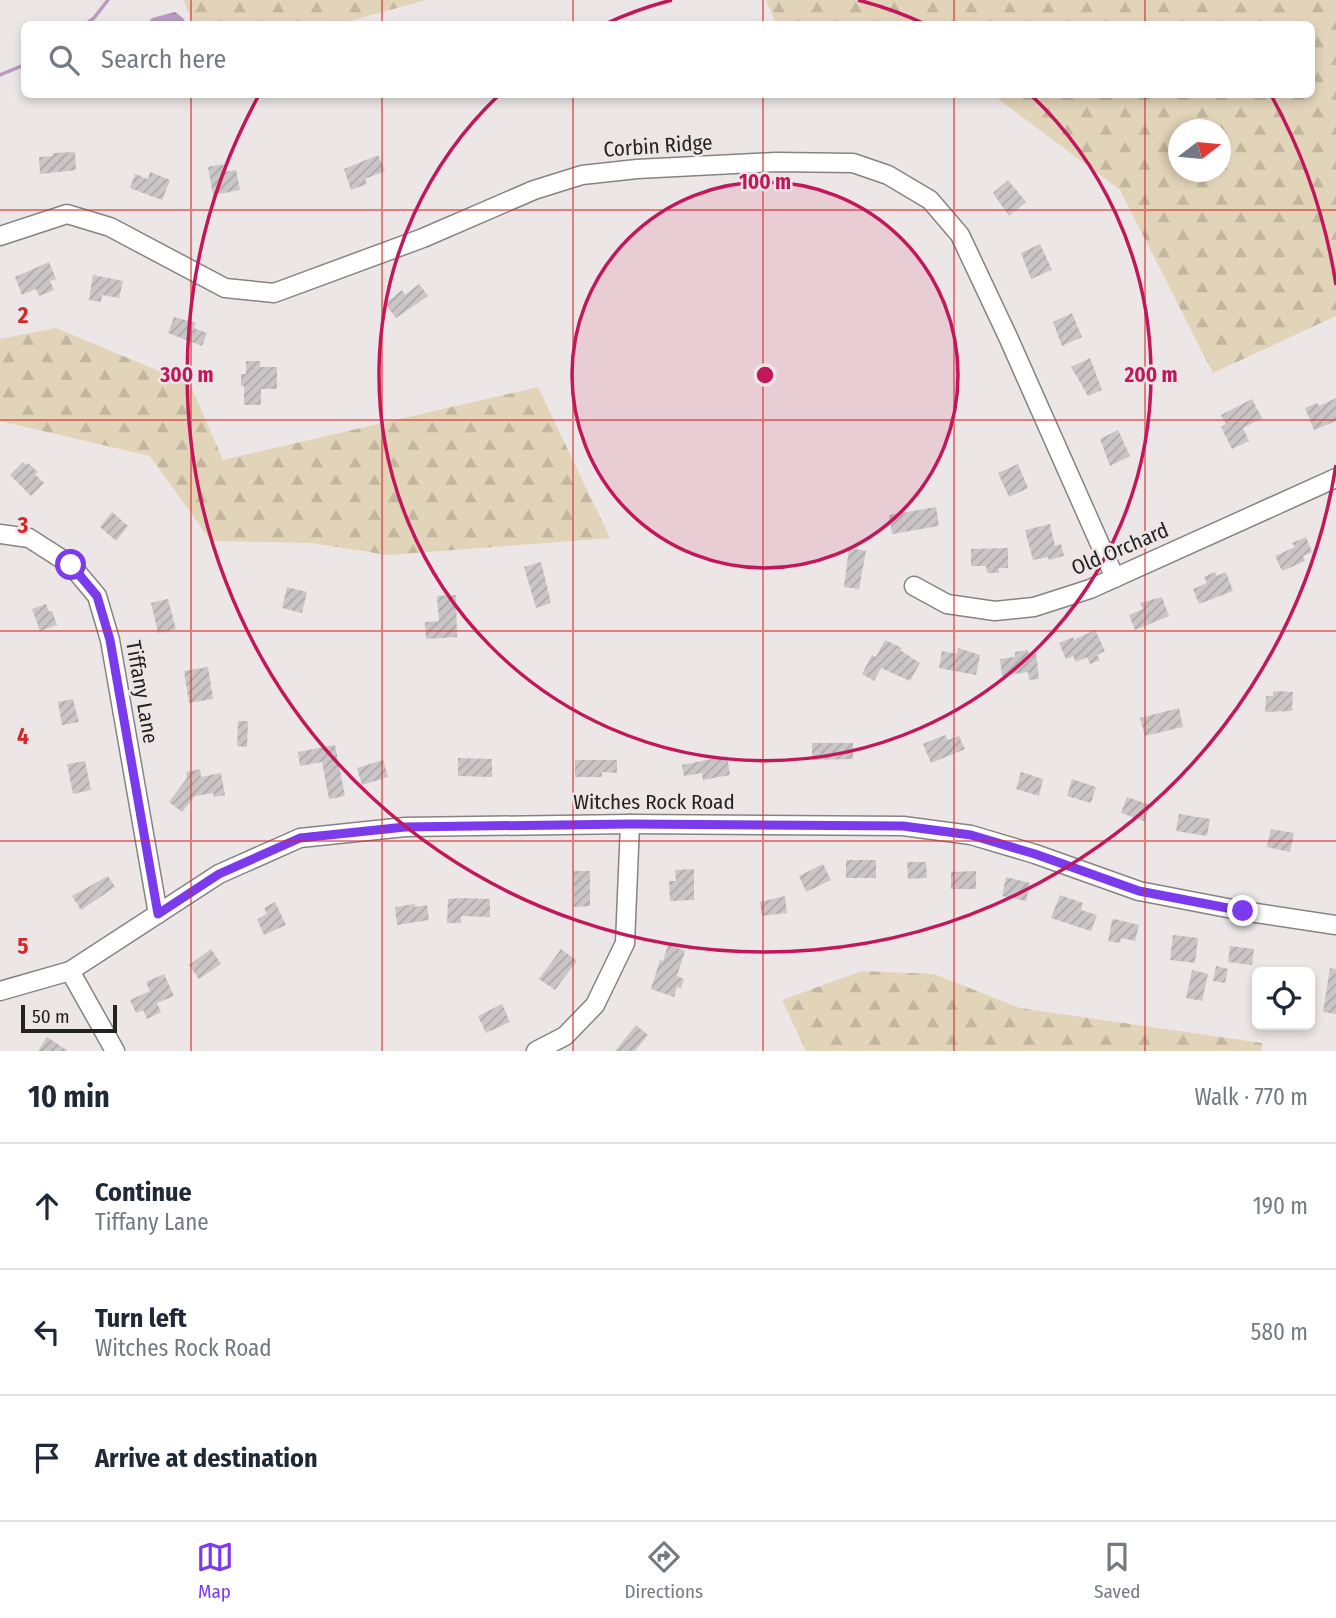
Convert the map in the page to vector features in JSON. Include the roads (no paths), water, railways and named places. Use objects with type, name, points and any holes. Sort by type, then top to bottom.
[{"type":"street","name":"Corbin Ridge","points":[[0,236],[67,214],[110,227],[225,288],[274,293],[423,238],[534,190],[582,175],[637,169],[776,162],[853,163],[888,174],[930,200],[960,235],[1019,360],[1115,578]]},
{"type":"street","name":"Old Orchard","points":[[914,586],[947,604],[995,611],[1034,607],[1090,589],[1336,478]]},
{"type":"street","name":"Tiffany Lane","points":[[0,534],[29,538],[71,565],[97,596],[110,640],[158,914]]},
{"type":"street","name":"Witches Rock Road","points":[[0,991],[70,971],[219,874],[300,838],[405,827],[630,824],[903,826],[971,835],[1035,854],[1139,891],[1336,925]]},
{"type":"street","points":[[536,1051],[565,1036],[595,1005],[625,943],[630,824]]},
{"type":"street","points":[[70,971],[115,1051]]},
{"type":"waterway","points":[[90,21],[108,0]]},
{"type":"waterway","points":[[0,75],[21,66]]}]
